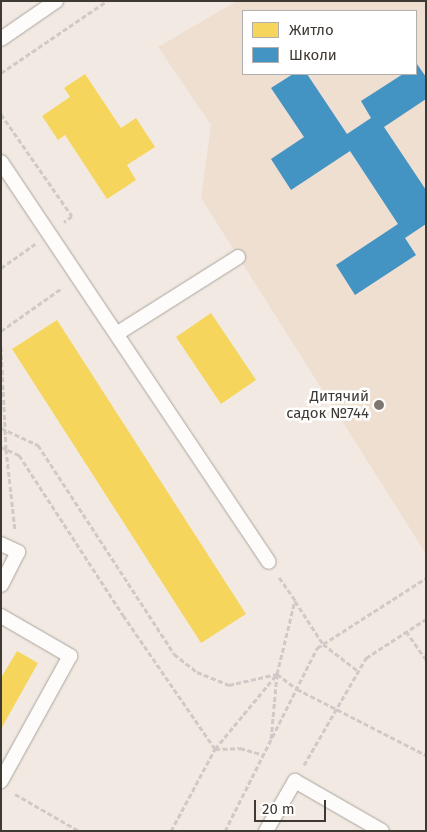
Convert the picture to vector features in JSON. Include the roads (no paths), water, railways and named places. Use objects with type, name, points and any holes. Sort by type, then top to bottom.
[{"type":"lane","points":[[1,39],[56,1]]},
{"type":"lane","points":[[1,162],[118,333],[270,562]]},
{"type":"lane","points":[[118,333],[238,257]]},
{"type":"lane","points":[[1,544],[18,552],[1,585]]},
{"type":"lane","points":[[1,616],[70,656],[6,786]]},
{"type":"lane","points":[[266,831],[295,781],[382,831]]},
{"type":"place","name":"Дитячий садок №744","points":[[379,405]]}]
